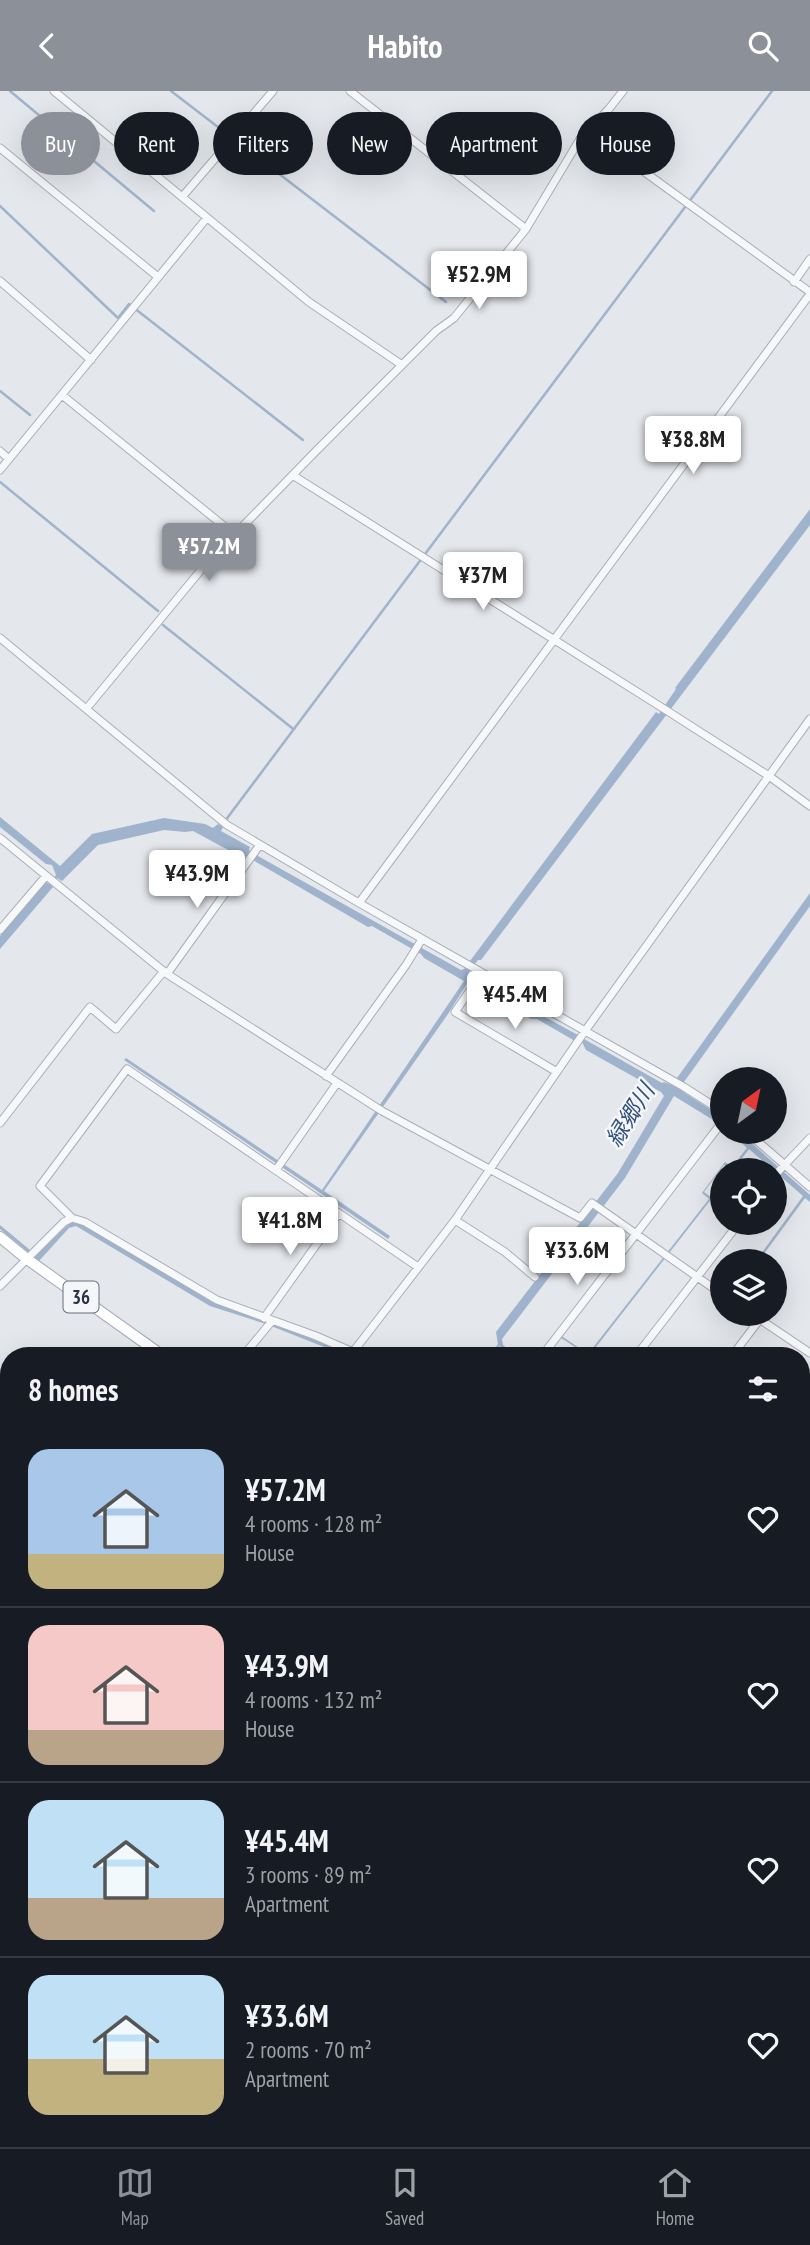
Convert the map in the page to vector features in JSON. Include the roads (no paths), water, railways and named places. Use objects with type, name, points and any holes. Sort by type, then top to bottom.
[{"type":"main road","name":"36","points":[[0,1237],[31,1256],[151,1347]]},
{"type":"street","points":[[54,91],[309,302],[402,365]]},
{"type":"street","points":[[182,197],[272,91]]},
{"type":"street","points":[[350,91],[526,229]]},
{"type":"street","points":[[604,112],[622,91]]},
{"type":"street","points":[[87,708],[205,565],[436,331],[454,319],[526,229],[576,146]]},
{"type":"street","points":[[0,148],[158,277]]},
{"type":"street","points":[[359,903],[810,293],[648,175]]},
{"type":"street","points":[[0,470],[206,219]]},
{"type":"street","points":[[794,282],[810,259]]},
{"type":"street","points":[[0,281],[91,360]]},
{"type":"street","points":[[62,395],[235,535]]},
{"type":"street","points":[[0,451],[9,459]]},
{"type":"street","points":[[293,476],[669,712],[769,776],[810,806]]},
{"type":"street","points":[[0,638],[257,849],[359,903],[421,942],[471,967],[581,1037],[671,1080],[710,1104]]},
{"type":"street","points":[[358,1347],[455,1220],[581,1037],[810,719]]},
{"type":"street","points":[[0,838],[166,973],[378,1109],[580,1218],[592,1203],[710,1286]]},
{"type":"street","points":[[0,1123],[90,1007],[116,1029],[166,973],[257,849]]},
{"type":"street","points":[[0,930],[51,879]]},
{"type":"street","points":[[326,1076],[421,942]]},
{"type":"street","points":[[480,975],[455,1012],[557,1072]]},
{"type":"street","points":[[337,1347],[217,1300],[85,1222],[72,1218],[40,1186],[127,1069],[279,1165],[339,1213],[418,1267]]},
{"type":"street","points":[[279,1165],[337,1083]]},
{"type":"street","points":[[549,1347],[710,1137]]},
{"type":"street","points":[[787,1163],[810,1138]]},
{"type":"street","points":[[761,1145],[775,1158]]},
{"type":"street","points":[[787,1169],[810,1187]]},
{"type":"street","points":[[250,1347],[339,1213]]},
{"type":"street","points":[[0,1286],[64,1222],[72,1218]]},
{"type":"street","points":[[455,1220],[505,1252],[535,1276]]},
{"type":"street","points":[[643,1347],[730,1235]]},
{"type":"street","points":[[739,1347],[755,1326]]},
{"type":"street","points":[[770,1326],[801,1347]]},
{"type":"water","points":[[810,509],[810,525],[481,960],[478,960],[469,972],[471,977],[583,1040],[662,1083],[672,1085],[810,893],[810,906],[679,1089],[710,1109],[710,1118],[674,1096],[625,1178],[502,1339],[505,1347],[496,1347],[496,1332],[618,1173],[664,1096],[661,1092],[586,1050],[582,1042],[576,1039],[575,1041],[537,1019],[531,1019],[468,982],[324,1191],[390,1236],[388,1239],[124,1060],[126,1058],[322,1190],[464,981],[246,856],[243,858],[193,831],[164,830],[98,845],[62,881],[57,878],[51,885],[53,887],[0,949],[0,936],[46,882],[49,884],[56,875],[52,865],[46,864],[0,827],[0,817],[60,866],[92,834],[164,818],[205,824],[213,828],[218,824],[223,827],[221,831],[250,847],[249,850],[258,856],[461,970],[464,969]]},
{"type":"water","points":[[744,1145],[754,1145],[768,1158],[759,1158],[749,1149],[739,1158],[747,1148]]},
{"type":"water","points":[[787,1175],[810,1195],[810,1202],[805,1198],[787,1223],[787,1218],[803,1196],[787,1182]]},
{"type":"water","points":[[710,1182],[704,1192],[710,1196],[710,1201],[593,1347],[709,1199],[702,1193]]},
{"type":"water","points":[[71,1222],[85,1225],[212,1302],[333,1347],[324,1347],[210,1306],[76,1226],[69,1228],[39,1261],[0,1229],[0,1225],[36,1255]]},
{"type":"water","points":[[775,1235],[778,1235],[768,1249],[764,1249]]},
{"type":"water","points":[[560,1335],[578,1347],[561,1338],[551,1347]]},
{"type":"waterway","points":[[10,91],[154,211]]},
{"type":"waterway","points":[[171,91],[446,302]]},
{"type":"waterway","points":[[219,829],[772,91]]},
{"type":"waterway","points":[[0,206],[118,318],[129,304],[303,440]]},
{"type":"waterway","points":[[0,391],[30,415]]},
{"type":"waterway","points":[[0,482],[158,611]]},
{"type":"waterway","points":[[163,625],[292,728]]},
{"type":"water label","name":"緑郷川","points":[[630,1115]]}]
